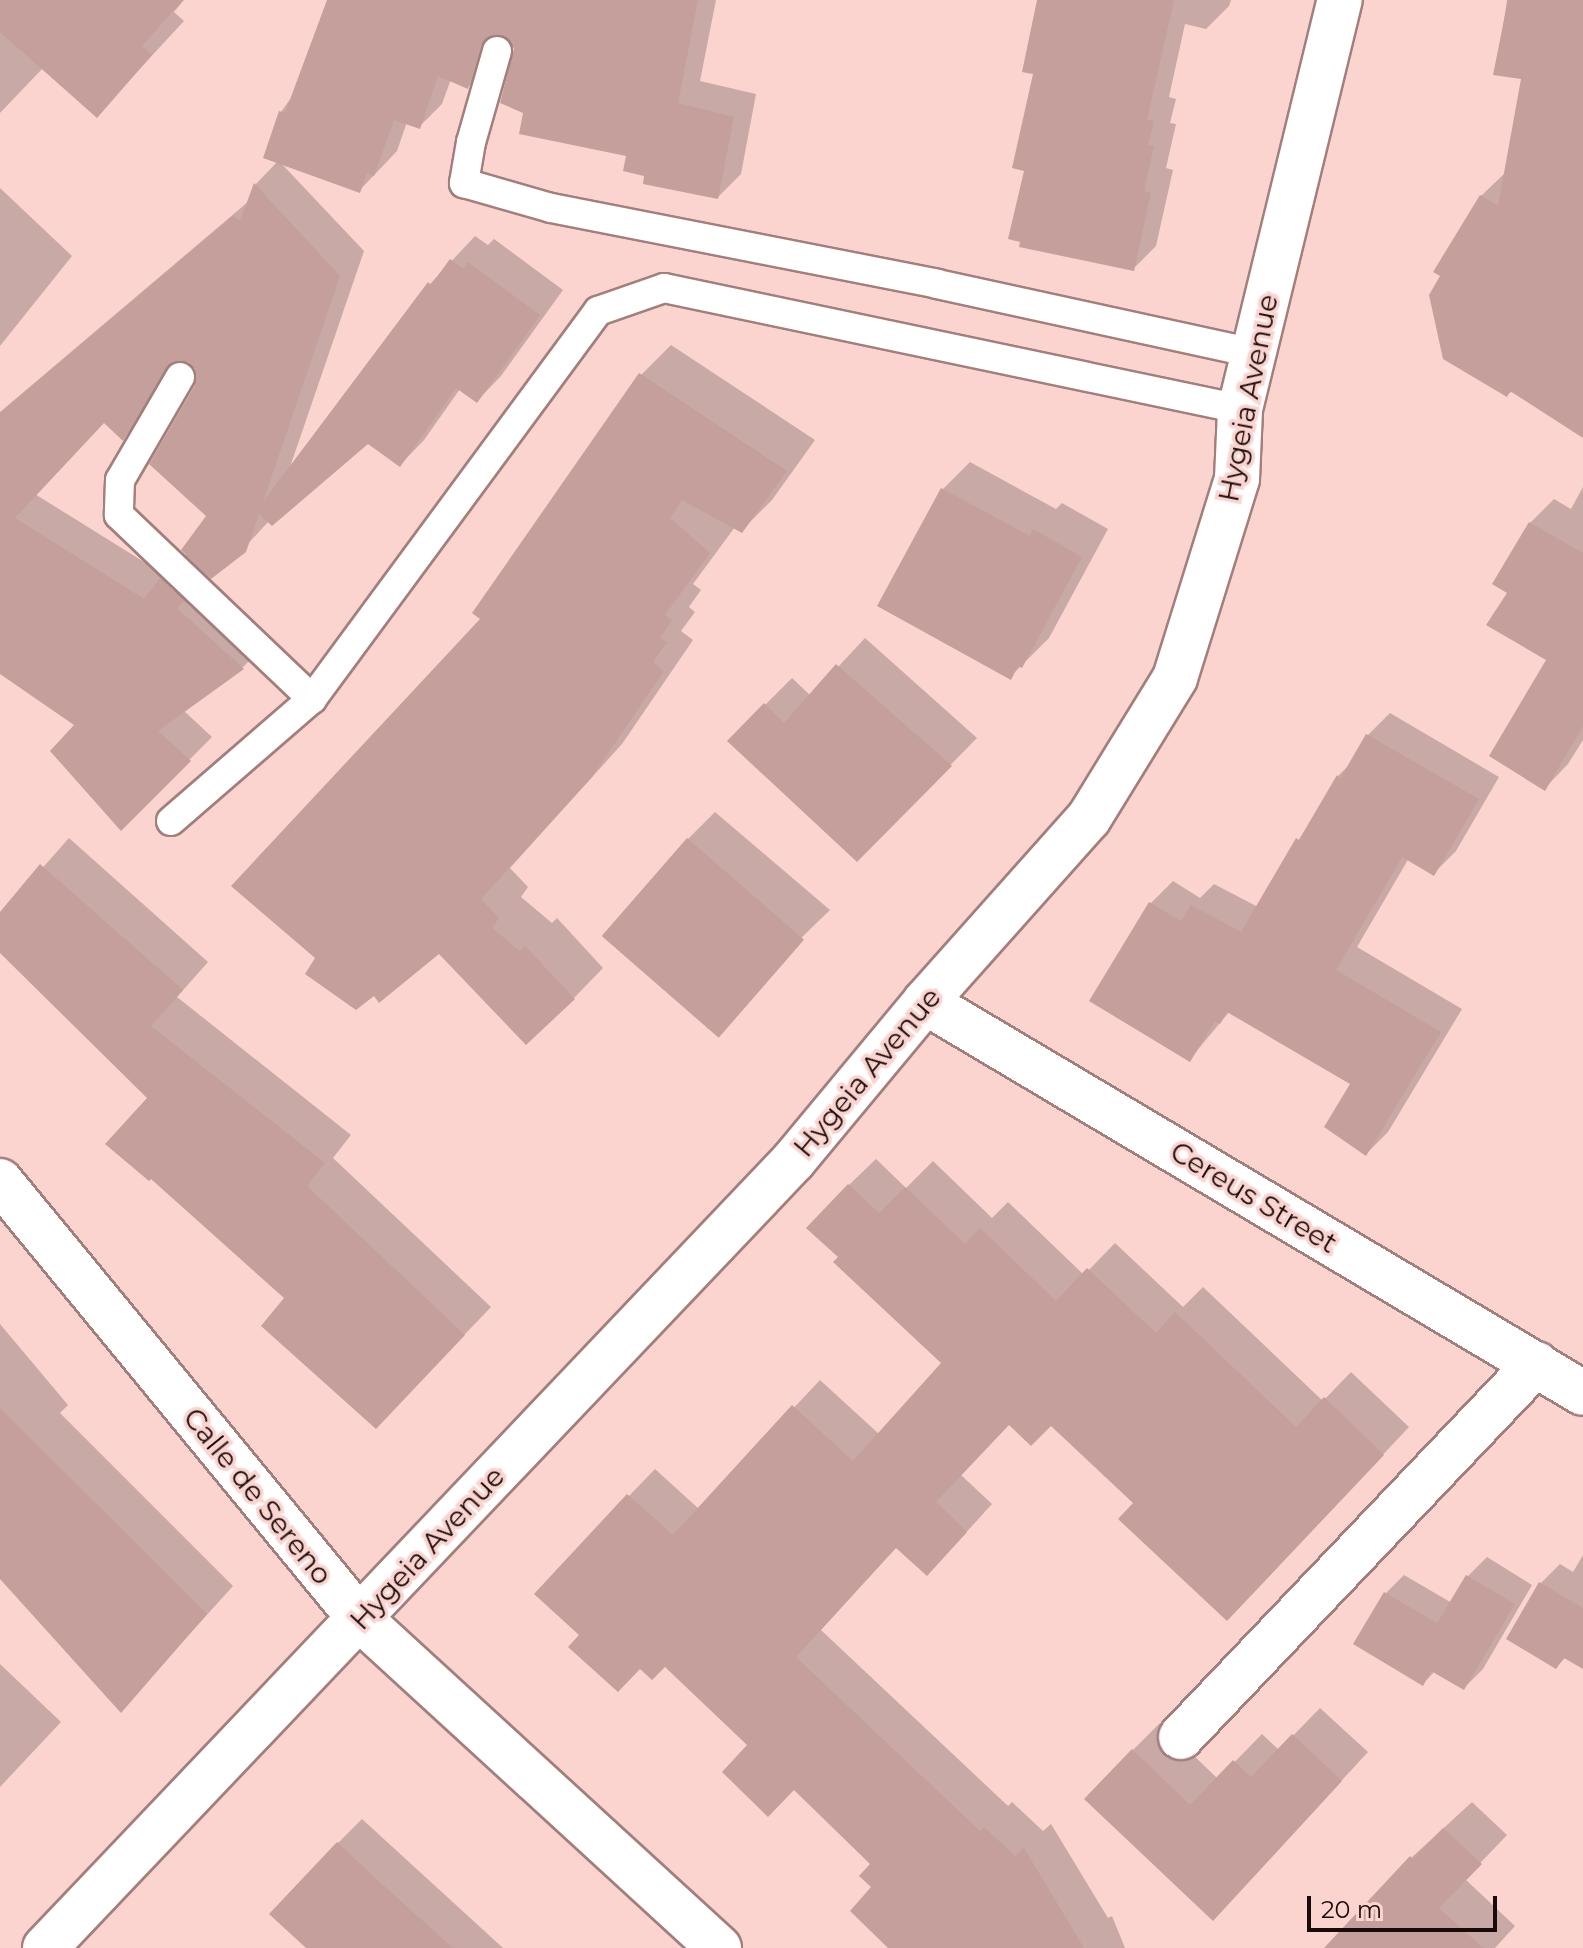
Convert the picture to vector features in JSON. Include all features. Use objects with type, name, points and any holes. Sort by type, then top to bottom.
[{"type":"street","name":"Hygeia Avenue","points":[[45,1948],[794,1160],[925,1002],[1089,818],[1175,678],[1237,479],[1240,409],[1340,0]]},
{"type":"street","name":"Cereus Street","points":[[925,1002],[1583,1393]]},
{"type":"street","name":"Calle de Sereno","points":[[0,1181],[360,1619],[719,1948]]},
{"type":"street","points":[[1181,1737],[1536,1364]]},
{"type":"lane","points":[[497,51],[471,142],[464,183],[551,208],[937,284],[1254,353]]},
{"type":"lane","points":[[171,821],[312,699],[598,311],[664,288],[1240,409]]},
{"type":"lane","points":[[180,377],[120,480],[119,515],[312,699]]},
{"type":"building","points":[[0,0],[183,0],[142,46],[152,55],[97,118],[0,32]]},
{"type":"building","points":[[327,0],[698,0],[678,103],[734,117],[718,199],[643,184],[644,176],[623,171],[626,156],[519,134],[523,113],[500,103],[514,48],[501,35],[486,38],[481,46],[468,89],[438,76],[420,129],[394,120],[374,176],[367,173],[360,193],[263,158],[279,111],[285,113]]},
{"type":"building","points":[[1037,0],[1174,0],[1147,120],[1154,121],[1148,145],[1154,146],[1144,191],[1151,193],[1134,271],[1019,247],[1020,242],[1008,239],[1024,171],[1012,168],[1033,74],[1022,72]]},
{"type":"building","points":[[1508,0],[1583,0],[1583,438],[1510,391],[1507,397],[1443,359],[1429,295],[1440,276],[1433,272],[1480,195],[1498,206],[1521,79],[1493,75]]},
{"type":"building","points":[[254,183],[340,276],[263,502],[428,282],[431,285],[450,259],[463,269],[468,262],[540,315],[477,403],[456,388],[400,467],[368,444],[272,526],[259,514],[246,552],[211,579],[181,550],[206,516],[149,464],[195,385],[195,369],[188,362],[172,362],[166,368],[123,441],[104,423],[15,518],[144,599],[160,578],[185,601],[177,608],[244,669],[158,731],[191,761],[121,831],[50,751],[74,725],[0,674],[0,413],[233,216],[240,221]]},
{"type":"building","points":[[639,373],[787,471],[742,533],[682,500],[670,518],[710,553],[665,615],[672,620],[660,638],[667,642],[653,662],[664,671],[592,777],[481,899],[499,918],[492,928],[520,951],[525,946],[575,999],[526,1045],[439,954],[379,1003],[374,996],[356,1010],[305,974],[315,958],[231,886],[480,619],[472,613]]},
{"type":"building","points":[[941,488],[1030,536],[1033,529],[1082,557],[1022,668],[1018,666],[1011,680],[877,606]]},
{"type":"building","points":[[1529,522],[1583,553],[1583,726],[1545,791],[1489,756],[1546,660],[1486,625],[1507,593],[1492,584]]},
{"type":"building","points":[[836,664],[952,766],[857,862],[727,741],[764,703],[784,723]]},
{"type":"building","points":[[1366,734],[1479,799],[1434,876],[1402,857],[1336,970],[1441,1032],[1366,1156],[1324,1127],[1350,1084],[1227,1012],[1220,1024],[1215,1021],[1190,1062],[1089,1001],[1149,902],[1181,921],[1191,905],[1241,932],[1296,838],[1299,840],[1337,775],[1340,779]]},
{"type":"building","points":[[687,838],[804,940],[719,1038],[602,936]]},
{"type":"building","points":[[40,864],[183,990],[151,1026],[325,1163],[307,1186],[465,1335],[376,1429],[261,1326],[284,1298],[151,1179],[149,1181],[105,1144],[147,1098],[0,953],[0,912]]},
{"type":"building","points":[[848,1184],[879,1213],[905,1187],[965,1244],[980,1228],[1056,1301],[1087,1268],[1156,1333],[1175,1312],[1296,1427],[1324,1397],[1384,1455],[1227,1621],[1118,1519],[1133,1503],[1051,1426],[1031,1446],[1009,1425],[936,1502],[967,1532],[927,1576],[896,1548],[796,1657],[980,1831],[984,1827],[1015,1856],[1024,1848],[1084,1948],[888,1948],[850,1911],[871,1887],[859,1876],[870,1864],[794,1790],[768,1817],[722,1772],[747,1745],[665,1667],[652,1680],[640,1669],[618,1692],[568,1647],[579,1635],[534,1594],[627,1494],[673,1535],[792,1405],[853,1461],[941,1363],[833,1262],[838,1257],[806,1228]]},
{"type":"building","points":[[0,1408],[207,1614],[121,1713],[0,1579]]},
{"type":"building","points":[[1466,1575],[1515,1604],[1464,1690],[1431,1671],[1423,1686],[1353,1644],[1384,1592],[1437,1623]]},
{"type":"building","points":[[1539,1582],[1583,1608],[1583,1669],[1564,1658],[1556,1669],[1506,1639]]},
{"type":"building","points":[[1292,1734],[1342,1781],[1213,1921],[1084,1799],[1132,1749],[1190,1805],[1233,1760],[1251,1777]]},
{"type":"building","points":[[1443,1828],[1482,1864],[1439,1908],[1483,1948],[1324,1948],[1410,1856],[1413,1859]]},
{"type":"building","points":[[337,1842],[453,1948],[306,1948],[269,1914]]}]
